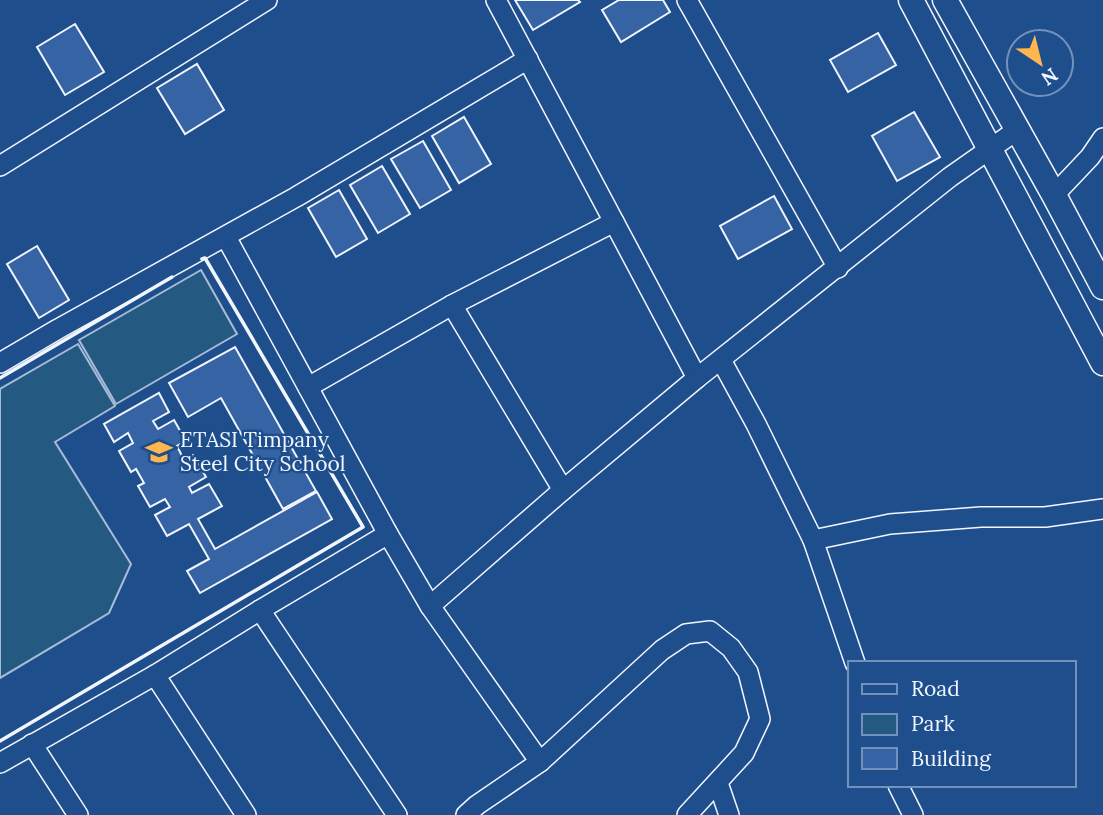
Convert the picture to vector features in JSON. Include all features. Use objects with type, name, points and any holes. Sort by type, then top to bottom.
[{"type":"street","points":[[0,166],[267,0]]},
{"type":"street","points":[[496,0],[697,378]]},
{"type":"street","points":[[687,0],[838,268]]},
{"type":"street","points":[[911,0],[1103,363]]},
{"type":"street","points":[[945,0],[1103,287]]},
{"type":"street","points":[[0,363],[58,328],[308,190],[528,58]]},
{"type":"street","points":[[430,606],[697,378],[950,177],[1017,130]]},
{"type":"street","points":[[1054,195],[1090,157],[1103,138]]},
{"type":"street","points":[[308,387],[452,305],[614,222]]},
{"type":"street","points":[[226,237],[430,606],[540,762]]},
{"type":"street","points":[[452,305],[563,490]]},
{"type":"street","points":[[721,360],[813,540],[854,661]]},
{"type":"street","points":[[813,540],[890,524],[981,517],[1045,517],[1103,509]]},
{"type":"street","points":[[0,763],[155,676],[388,534]]},
{"type":"street","points":[[260,610],[397,815]]},
{"type":"street","points":[[475,812],[540,762],[662,650],[686,634],[710,631],[732,648],[748,672],[761,719],[744,753],[688,815]]},
{"type":"street","points":[[155,676],[246,815]]},
{"type":"street","points":[[32,744],[78,815]]},
{"type":"street","points":[[718,783],[729,815]]},
{"type":"street","points":[[899,787],[913,815]]},
{"type":"green space","points":[[201,270],[237,334],[116,404],[79,340]]},
{"type":"green space","points":[[78,344],[115,406],[55,442],[131,564],[109,613],[0,678],[0,389]]},
{"type":"building","points":[[515,0],[578,0],[580,2],[533,30]]},
{"type":"building","points":[[619,0],[663,0],[670,12],[621,42],[602,10]]},
{"type":"building","points":[[75,24],[104,72],[65,95],[37,47]]},
{"type":"building","points":[[878,33],[896,65],[848,92],[830,60]]},
{"type":"building","points":[[197,64],[224,110],[185,134],[157,88]]},
{"type":"building","points":[[914,112],[940,157],[897,181],[872,136]]},
{"type":"building","points":[[464,117],[491,164],[459,183],[432,136]]},
{"type":"building","points":[[423,141],[451,190],[420,208],[391,159]]},
{"type":"building","points":[[382,166],[410,214],[378,233],[350,185]]},
{"type":"building","points":[[339,190],[367,239],[336,257],[308,208]]},
{"type":"building","points":[[774,196],[792,229],[738,259],[720,226]]},
{"type":"building","points":[[37,246],[69,300],[39,318],[7,264]]},
{"type":"building","points":[[235,347],[316,491],[283,509],[221,398],[188,417],[169,383]]},
{"type":"building","points":[[159,393],[169,412],[153,421],[158,429],[174,420],[186,441],[177,446],[184,460],[193,455],[206,477],[189,487],[192,493],[209,484],[222,506],[198,519],[215,549],[317,492],[332,519],[200,593],[187,571],[209,559],[189,524],[167,536],[155,515],[170,507],[165,499],[150,507],[138,486],[144,483],[136,469],[131,472],[119,451],[133,443],[128,433],[114,442],[104,424]]},
{"type":"wall","points":[[0,741],[363,527],[205,258],[202,259]]},
{"type":"wall","points":[[0,378],[172,277]]},
{"type":"place","name":"ETASI Timpany Steel City School","points":[[159,452]]}]
